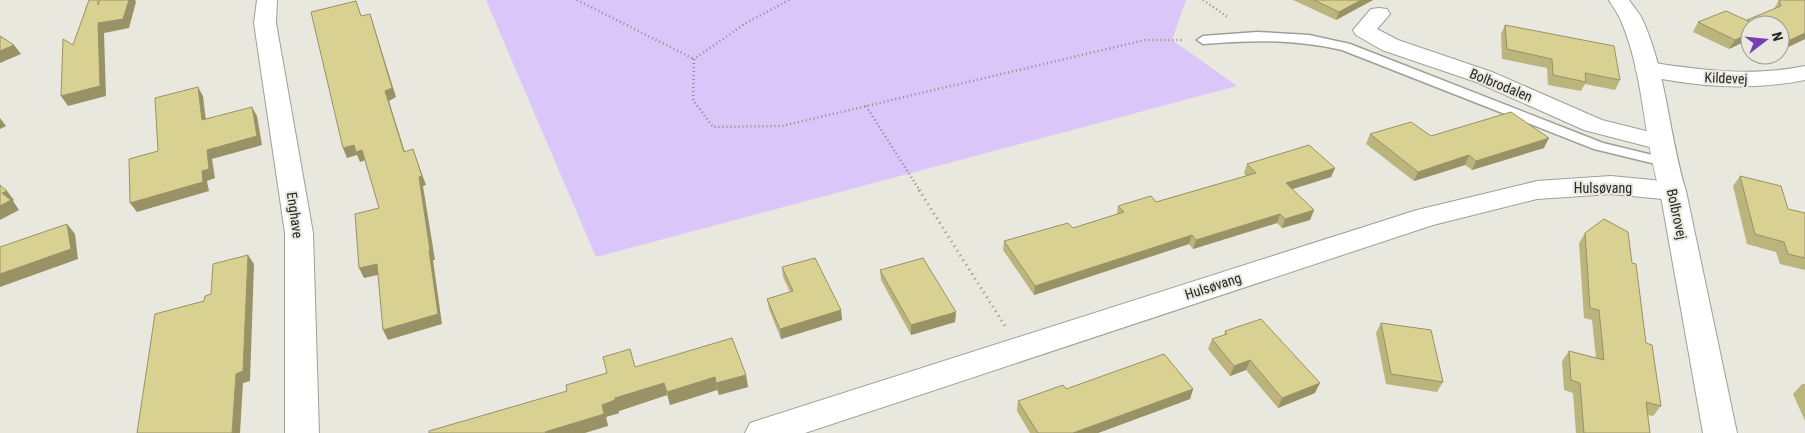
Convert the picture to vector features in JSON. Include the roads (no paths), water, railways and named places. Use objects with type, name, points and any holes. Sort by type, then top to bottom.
[{"type":"street","name":"Enghave","points":[[267,0],[265,23],[299,233],[302,433]]},
{"type":"street","name":"Bolbrovej","points":[[1619,0],[1633,22],[1646,69],[1673,191],[1720,433]]},
{"type":"street","name":"Bolbrodalen","points":[[1379,14],[1364,30],[1390,45],[1484,77],[1593,125],[1663,152]]},
{"type":"street","name":"Kildevej","points":[[1646,69],[1707,79],[1758,79],[1805,73]]},
{"type":"street","name":"Hulsøvang","points":[[762,433],[1427,217],[1537,190],[1611,185],[1673,191]]},
{"type":"lane","points":[[1203,40],[1266,37],[1309,39],[1346,47],[1599,146],[1663,152]]}]
